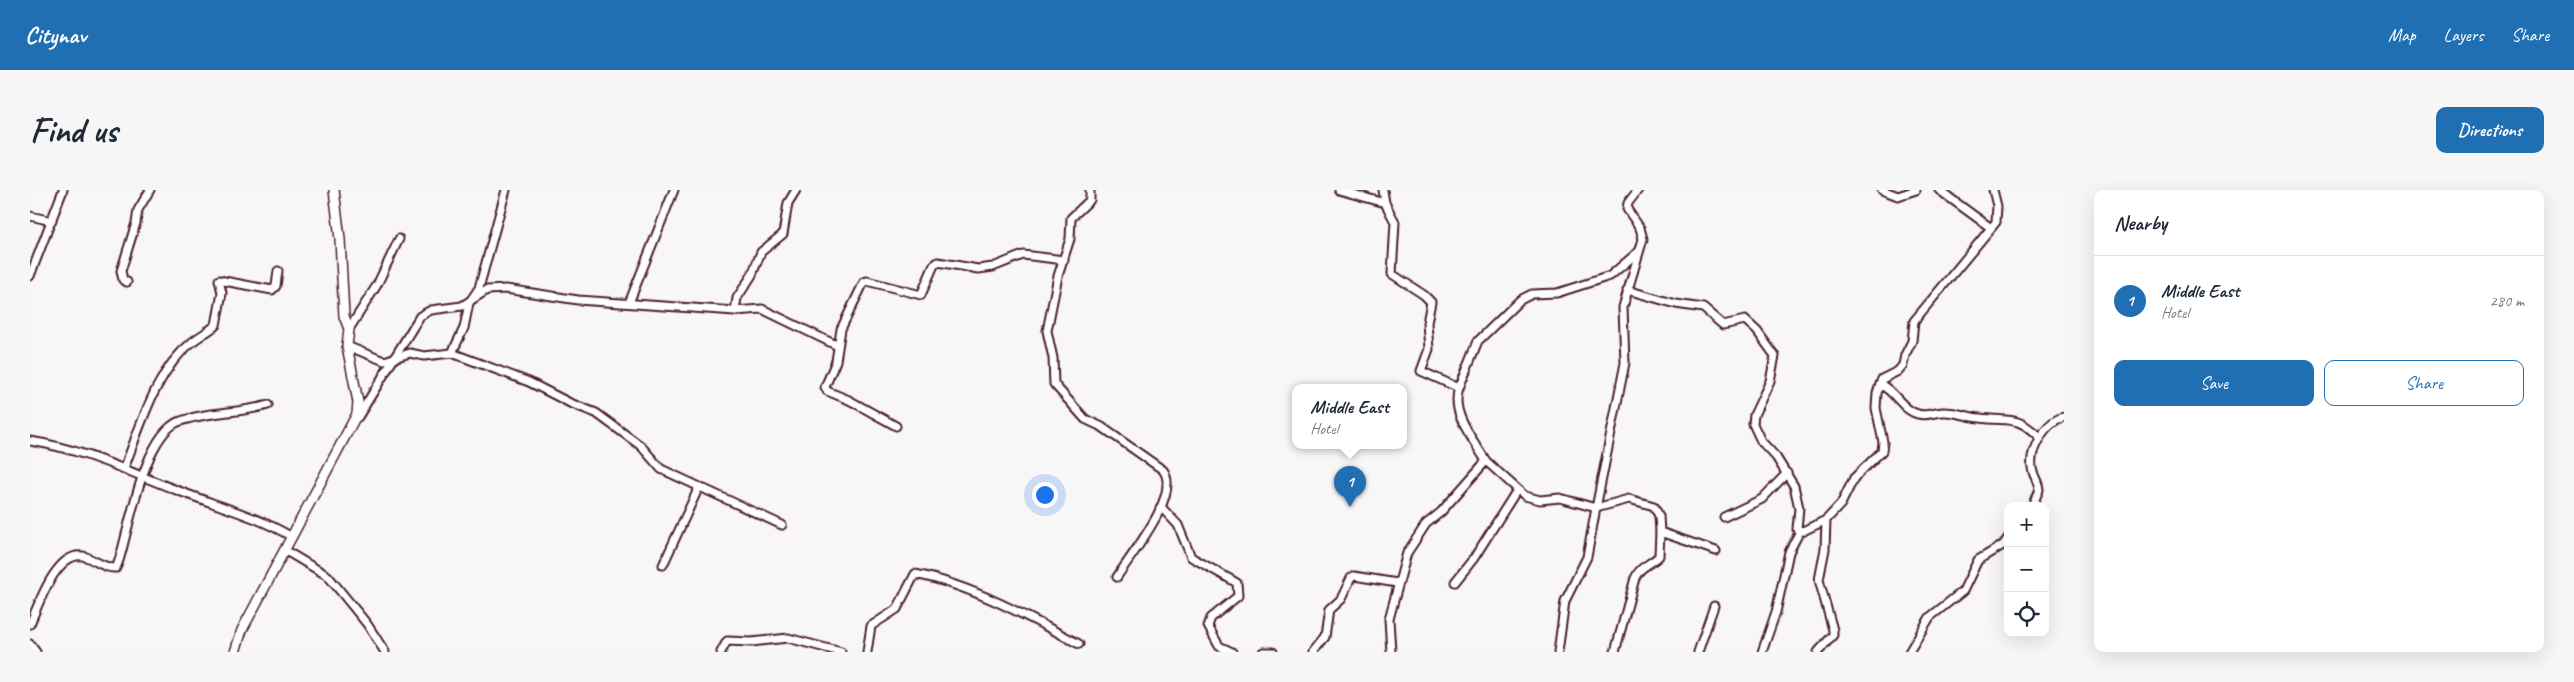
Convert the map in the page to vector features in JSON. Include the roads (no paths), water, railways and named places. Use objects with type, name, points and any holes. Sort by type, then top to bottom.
[{"type":"street","points":[[30,276],[63,190]]},
{"type":"street","points":[[127,282],[123,280],[121,272],[138,210],[150,190]]},
{"type":"street","points":[[334,190],[340,239],[344,316],[349,329]]},
{"type":"street","points":[[452,353],[464,328],[469,303],[479,288],[506,190]]},
{"type":"street","points":[[629,303],[674,190]]},
{"type":"street","points":[[735,311],[736,298],[752,275],[761,252],[783,234],[787,221],[788,203],[796,190]]},
{"type":"street","points":[[1090,190],[1090,200],[1071,218],[1070,239],[1058,276],[1047,331],[1053,358],[1054,384],[1086,419],[1102,427],[1165,472],[1166,484],[1160,507],[1151,528],[1117,577]]},
{"type":"street","points":[[1339,190],[1386,203]]},
{"type":"street","points":[[1383,190],[1386,203],[1395,222],[1396,232],[1392,274],[1424,294],[1431,302],[1427,323],[1429,349],[1421,371],[1459,388]]},
{"type":"street","points":[[1558,652],[1565,602],[1587,557],[1625,362],[1623,307],[1643,234],[1627,209],[1628,203],[1638,190]]},
{"type":"street","points":[[1882,190],[1898,196],[1916,190]]},
{"type":"street","points":[[1939,190],[1991,228]]},
{"type":"street","points":[[1762,652],[1776,612],[1788,552],[1800,531],[1826,520],[1841,504],[1854,478],[1882,451],[1883,442],[1876,400],[1882,378],[1901,369],[1912,340],[1914,321],[1991,228],[1997,215],[1993,190]]},
{"type":"street","points":[[30,216],[52,221]]},
{"type":"street","points":[[353,425],[358,402],[347,346],[349,329],[377,285],[399,239]]},
{"type":"street","points":[[1615,652],[1638,570],[1652,563],[1659,556],[1659,516],[1654,506],[1629,499],[1596,508],[1560,498],[1531,499],[1517,490],[1486,461],[1457,408],[1456,397],[1478,341],[1520,300],[1532,294],[1558,293],[1610,276],[1637,253]]},
{"type":"street","points":[[896,426],[849,400],[827,391],[826,383],[834,367],[841,329],[865,281],[922,295],[934,265],[938,262],[978,268],[993,266],[1023,255],[1064,260]]},
{"type":"street","points":[[124,468],[144,414],[175,360],[191,342],[216,325],[222,293],[219,280],[272,290],[276,286],[278,271]]},
{"type":"street","points":[[235,652],[242,630],[353,425],[420,316],[430,310],[469,303],[487,290],[506,289],[578,300],[735,311],[767,310],[838,346]]},
{"type":"street","points":[[1627,290],[1681,305],[1703,308],[1723,325],[1745,320],[1757,331],[1771,349],[1775,359],[1770,381],[1754,415],[1755,430],[1787,473],[1796,493],[1799,514],[1796,526],[1800,531]]},
{"type":"street","points":[[347,346],[384,361],[410,353],[424,356],[452,353],[529,382],[570,403],[596,412],[641,446],[661,469],[782,525]]},
{"type":"street","points":[[1880,384],[1893,391],[1907,409],[1917,414],[1947,412],[1981,418],[2013,419],[2028,426],[2040,438]]},
{"type":"street","points":[[30,624],[54,573],[65,562],[82,556],[111,568],[116,568],[142,477],[156,445],[176,423],[208,414],[252,410],[268,405]]},
{"type":"street","points":[[2034,502],[2040,490],[2032,470],[2032,459],[2040,438],[2055,420],[2064,417]]},
{"type":"street","points":[[30,441],[85,454],[124,468],[142,477],[252,517],[292,537]]},
{"type":"street","points":[[1391,652],[1389,619],[1397,583],[1407,553],[1426,524],[1441,512],[1486,461]]},
{"type":"street","points":[[1724,517],[1762,499],[1778,485],[1787,473]]},
{"type":"street","points":[[663,564],[699,487]]},
{"type":"street","points":[[1455,582],[1474,558],[1517,490]]},
{"type":"street","points":[[1160,507],[1178,525],[1191,557],[1238,583],[1238,596],[1211,618],[1208,626],[1219,646],[1232,652]]},
{"type":"street","points":[[1818,652],[1833,635],[1834,630],[1819,580],[1825,549],[1826,520]]},
{"type":"street","points":[[1660,532],[1716,551]]},
{"type":"street","points":[[1909,652],[1930,618],[1963,591],[1978,560],[1994,552],[2004,542]]},
{"type":"street","points":[[286,551],[328,576],[362,618],[384,652]]},
{"type":"street","points":[[867,652],[871,626],[897,609],[915,574],[950,584],[1026,616],[1079,644]]},
{"type":"street","points":[[1313,652],[1324,637],[1329,610],[1341,599],[1351,578],[1354,576],[1397,583]]},
{"type":"street","points":[[1698,652],[1714,606]]},
{"type":"street","points":[[721,652],[727,641],[750,642],[788,638],[841,652]]},
{"type":"street","points":[[30,644],[36,652]]},
{"type":"street","points":[[1263,652],[1273,652]]},
{"type":"place","name":"Middle East","points":[[1350,507]]}]
